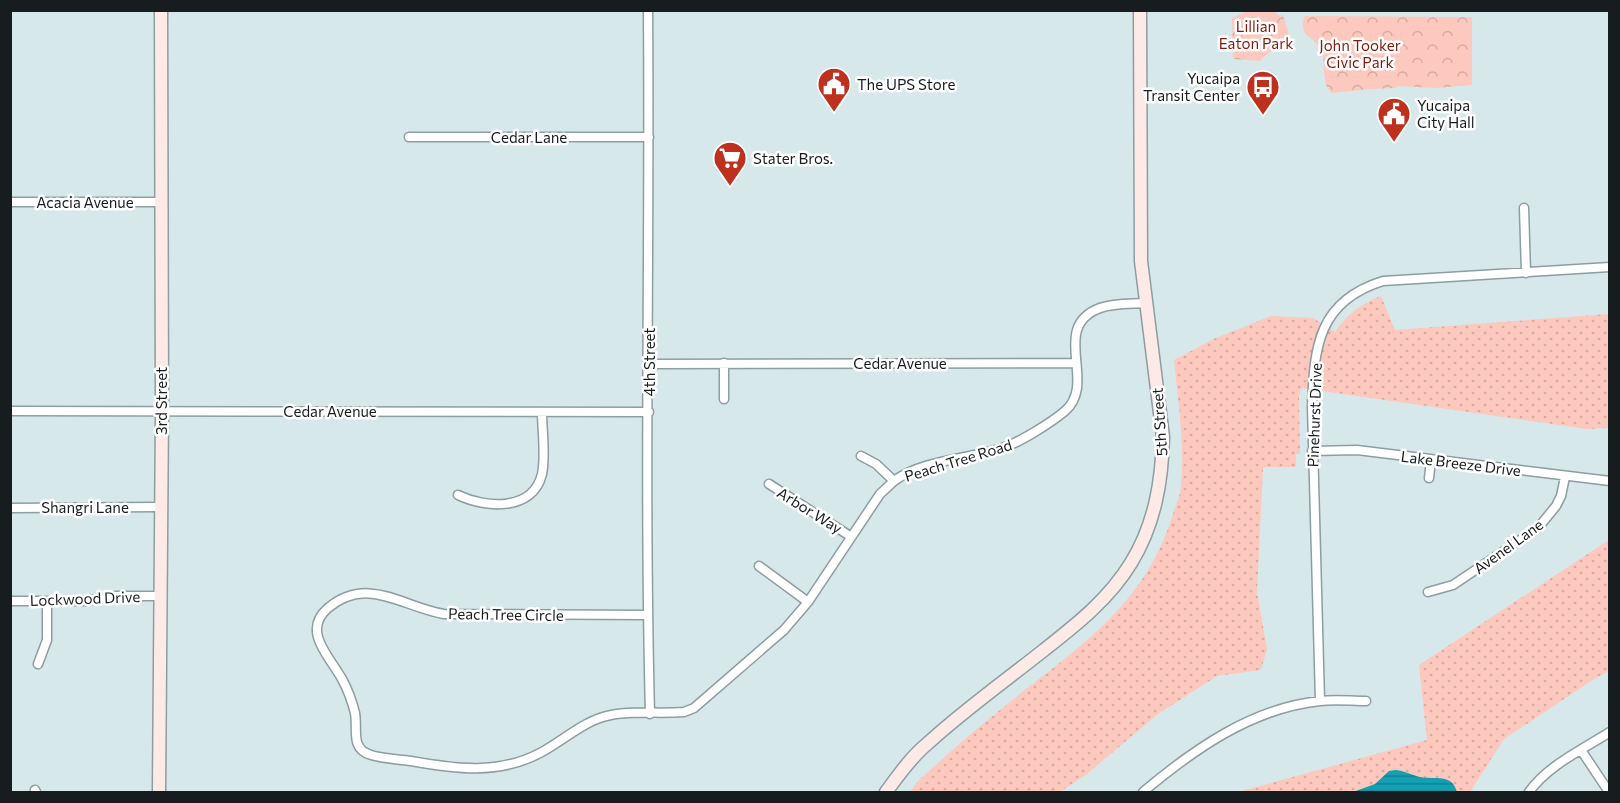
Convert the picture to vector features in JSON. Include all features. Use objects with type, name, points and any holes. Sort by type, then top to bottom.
[{"type":"main road","name":"3rd Street","points":[[159,792],[162,411],[160,10]]},
{"type":"main road","name":"5th Street","points":[[886,792],[925,745],[1090,613],[1115,585],[1137,553],[1158,495],[1162,460],[1160,406],[1145,303],[1140,232],[1140,10]]},
{"type":"street","name":"4th Street","points":[[648,10],[650,714]]},
{"type":"street","name":"Cedar Lane","points":[[409,137],[650,137]]},
{"type":"street","name":"Acacia Avenue","points":[[10,202],[160,202]]},
{"type":"street","points":[[1524,208],[1526,273]]},
{"type":"street","name":"Pinehurst Drive","points":[[1320,701],[1312,451],[1313,373],[1319,340],[1328,321],[1344,301],[1363,287],[1383,281],[1610,267]]},
{"type":"street","name":"Peach Tree Road","points":[[650,714],[684,712],[694,708],[784,630],[808,602],[880,494],[894,481],[910,471],[1013,444],[1065,412],[1076,398],[1078,381],[1074,353],[1076,334],[1082,321],[1098,309],[1145,303]]},
{"type":"street","points":[[724,363],[724,399]]},
{"type":"street","name":"Cedar Avenue","points":[[649,364],[1076,363]]},
{"type":"street","name":"Cedar Avenue","points":[[10,411],[649,412]]},
{"type":"street","points":[[458,495],[474,502],[494,504],[516,502],[529,495],[535,489],[542,474],[542,412]]},
{"type":"street","name":"Lake Breeze Drive","points":[[1312,451],[1357,450],[1610,481]]},
{"type":"street","name":"Peach Tree Road","points":[[861,456],[876,464],[894,481]]},
{"type":"street","points":[[1429,478],[1431,460]]},
{"type":"street","name":"Avenel Lane","points":[[1428,592],[1453,585],[1538,528],[1556,506],[1561,496],[1565,477]]},
{"type":"street","name":"Arbor Way","points":[[769,484],[850,536]]},
{"type":"street","name":"Shangri Lane","points":[[10,508],[160,507]]},
{"type":"street","points":[[759,566],[808,602]]},
{"type":"street","name":"Peach Tree Circle","points":[[648,615],[444,614],[429,611],[394,597],[368,593],[346,597],[326,610],[316,631],[317,640],[350,694],[356,720],[356,742],[359,748],[370,755],[457,769],[490,769],[539,754],[601,717],[617,714],[650,714]]},
{"type":"street","name":"Lockwood Drive","points":[[10,601],[85,601],[116,596],[160,596]]},
{"type":"street","points":[[38,664],[47,640],[47,601]]},
{"type":"street","points":[[1143,792],[1171,768],[1206,744],[1275,711],[1320,701],[1366,701]]},
{"type":"street","points":[[1529,792],[1542,778],[1610,732]]},
{"type":"street","points":[[1581,750],[1607,789]]},
{"type":"green space","name":"Lillian Eaton Park","points":[[1245,12],[1275,12],[1280,16],[1283,15],[1291,41],[1288,48],[1269,52],[1260,61],[1233,59],[1232,18]]},
{"type":"green space","name":"John Tooker Civic Park","points":[[1305,16],[1472,17],[1472,85],[1436,88],[1399,86],[1332,93],[1326,85],[1322,52],[1303,29]]},
{"type":"green space","points":[[1381,296],[1395,330],[1609,314],[1609,428],[1587,429],[1301,388],[1299,398],[1300,454],[1296,454],[1296,467],[1263,467],[1257,592],[1267,649],[1261,670],[1217,676],[1158,714],[1087,774],[1060,792],[910,792],[918,781],[969,736],[1102,627],[1124,604],[1143,578],[1159,550],[1181,487],[1182,439],[1174,360],[1216,338],[1271,316],[1313,318],[1335,332],[1355,310]]},
{"type":"green space","points":[[1609,540],[1609,671],[1504,739],[1470,792],[1238,792],[1427,740],[1419,665]]},
{"type":"water","points":[[1396,770],[1420,777],[1442,778],[1451,782],[1457,792],[1353,792],[1375,784],[1389,771]]},
{"type":"place","name":"The UPS Store","points":[[834,113]]},
{"type":"place","name":"Yucaipa Transit Center","points":[[1263,116]]},
{"type":"place","name":"Yucaipa City Hall","points":[[1394,143]]},
{"type":"place","name":"Stater Bros.","points":[[730,187]]}]
